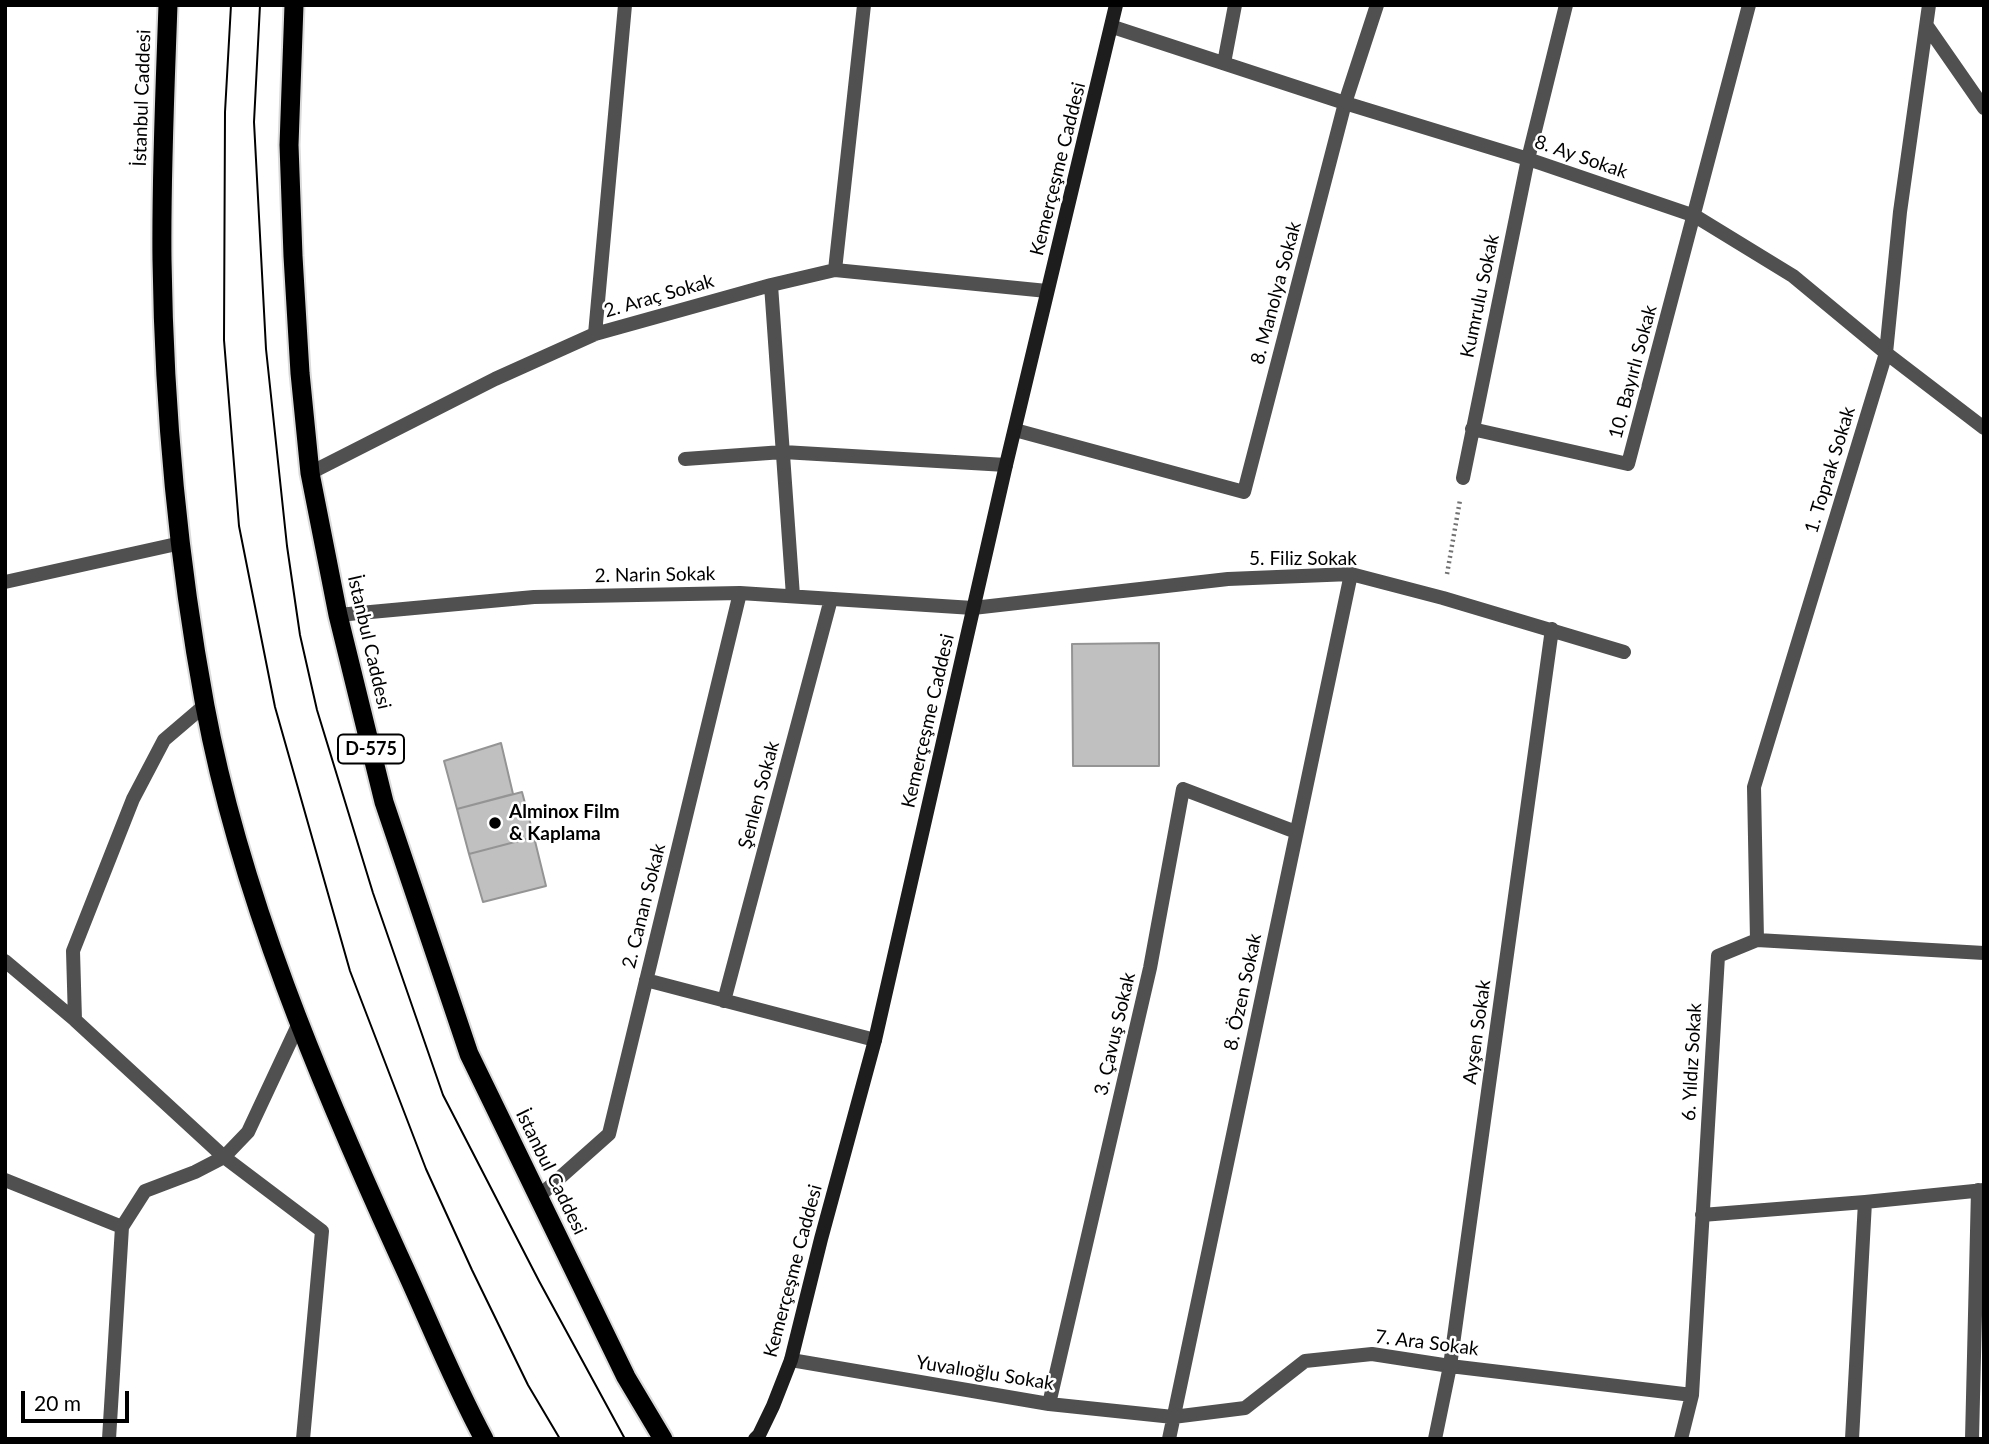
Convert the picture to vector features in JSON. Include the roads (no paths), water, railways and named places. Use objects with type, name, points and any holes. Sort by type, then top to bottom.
[{"type":"highway","name":"İstanbul Caddesi","points":[[168,5],[162,261],[165,368],[181,543],[205,705],[241,850],[261,917],[300,1021],[366,1184],[484,1439]]},
{"type":"highway","name":"İstanbul Caddesi","points":[[294,5],[289,145],[292,242],[300,373],[310,472],[338,615],[384,802],[469,1054],[626,1377],[663,1439]]},
{"type":"main road","name":"Kemerçeşme Caddesi","points":[[755,1439],[768,1416],[790,1360],[876,1040],[1006,465],[1113,27],[1116,5]]},
{"type":"street","points":[[595,334],[625,5]]},
{"type":"street","points":[[835,270],[864,5]]},
{"type":"street","points":[[1224,63],[1235,5]]},
{"type":"street","name":"8. Manolya Sokak","points":[[1016,430],[1244,492],[1345,103],[1377,5]]},
{"type":"street","name":"Kumrulu Sokak","points":[[1464,478],[1528,159],[1566,5]]},
{"type":"street","points":[[1695,216],[1749,5]]},
{"type":"street","name":"1. Toprak Sokak","points":[[1757,940],[1754,787],[1886,353],[1900,212],[1929,5]]},
{"type":"street","points":[[1927,26],[1984,108]]},
{"type":"street","name":"8. Ay Sokak","points":[[1113,27],[1345,103],[1528,159],[1695,216],[1793,276],[1886,353],[1984,428]]},
{"type":"street","name":"10. Bayırlı Sokak","points":[[1472,429],[1628,464],[1695,216]]},
{"type":"street","name":"2. Araç Sokak","points":[[310,472],[495,379],[595,334],[771,285],[835,270],[1047,290]]},
{"type":"street","points":[[771,285],[793,596]]},
{"type":"street","points":[[685,459],[783,452],[1006,465]]},
{"type":"street","points":[[5,582],[181,543]]},
{"type":"street","name":"5. Filiz Sokak","points":[[973,608],[1227,579],[1350,574],[1552,629],[1624,652]]},
{"type":"street","name":"8. Özen Sokak","points":[[1169,1439],[1350,574]]},
{"type":"street","name":"2. Narin Sokak","points":[[338,615],[534,597],[740,593],[973,608]]},
{"type":"street","name":"2. Canan Sokak","points":[[537,1198],[609,1134],[740,593]]},
{"type":"street","name":"Şenlen Sokak","points":[[724,1000],[831,599]]},
{"type":"street","name":"Ayşen Sokak","points":[[1435,1439],[1450,1366],[1552,629]]},
{"type":"street","points":[[75,1020],[73,951],[133,799],[164,740],[205,705]]},
{"type":"street","name":"3. Çavuş Sokak","points":[[1049,1404],[1150,968],[1184,789],[1296,832]]},
{"type":"street","name":"6. Yıldız Sokak","points":[[1681,1439],[1692,1395],[1718,956],[1757,940],[1984,953]]},
{"type":"street","points":[[5,961],[75,1020],[224,1157],[322,1231],[303,1439]]},
{"type":"street","points":[[646,980],[876,1040]]},
{"type":"street","points":[[109,1439],[122,1227],[145,1191],[195,1172],[224,1157],[248,1132],[300,1021]]},
{"type":"street","points":[[5,1180],[122,1227]]},
{"type":"street","points":[[1702,1215],[1981,1190],[1972,1439]]},
{"type":"street","points":[[1853,1439],[1865,1202]]},
{"type":"street","name":"7. Ara Sokak","points":[[1173,1417],[1245,1408],[1305,1362],[1372,1354],[1692,1395]]},
{"type":"street","name":"Yuvalıoğlu Sokak","points":[[790,1360],[1049,1404],[1173,1417]]},
{"type":"tram line","points":[[231,5],[225,112],[224,340],[239,526],[275,707],[350,971],[426,1169],[528,1385],[560,1439]]},
{"type":"tram line","points":[[260,5],[254,122],[266,349],[287,546],[300,635],[317,710],[373,893],[443,1095],[539,1281],[625,1439]]},
{"type":"place","name":"Alminox Film & Kaplama","points":[[495,823]]}]
